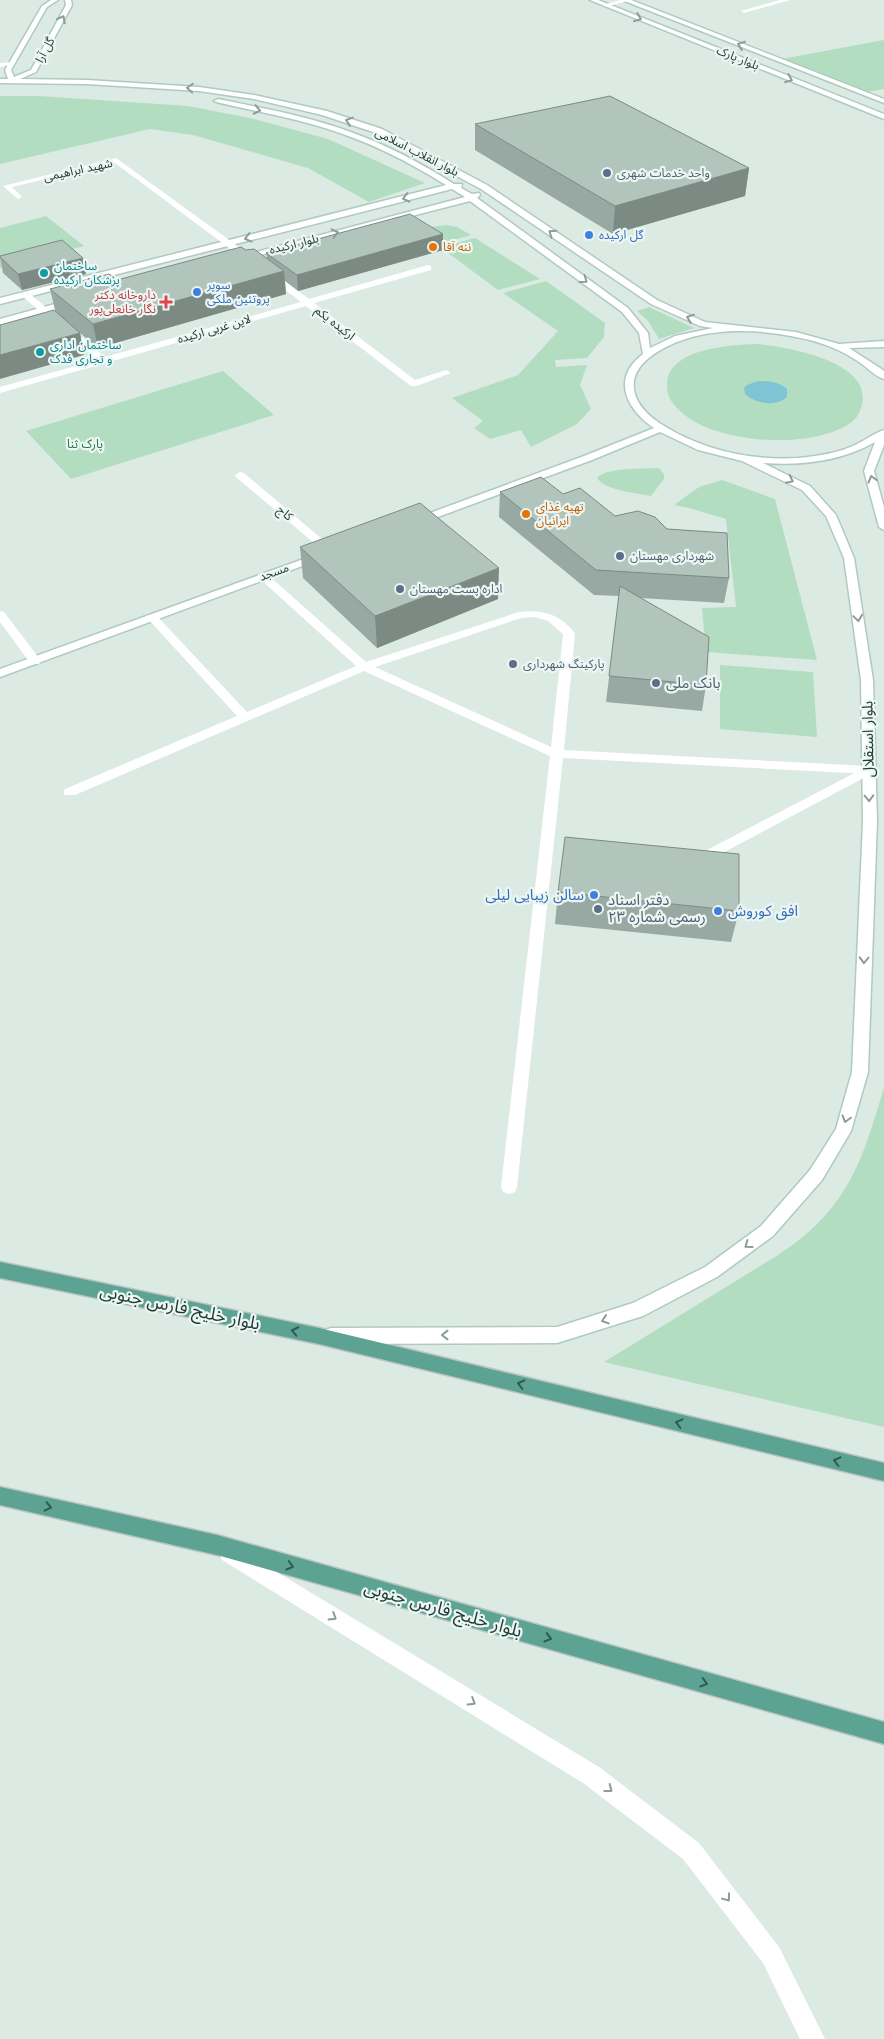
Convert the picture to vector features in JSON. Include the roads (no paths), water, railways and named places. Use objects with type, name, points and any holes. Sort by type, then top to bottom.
[{"type":"main road","name":"بلوار خلیج فارس جنوبی","points":[[0,1270],[318,1336],[884,1472]]},
{"type":"main road","name":"بلوار خلیج فارس جنوبی","points":[[0,1496],[217,1545],[884,1733]]},
{"type":"street","name":"گل آرا","points":[[7,85],[8,70],[45,6],[55,0]]},
{"type":"street","name":"گل آرا","points":[[7,85],[34,71],[70,5],[68,0]]},
{"type":"street","name":"بلوار پارک","points":[[592,0],[884,117]]},
{"type":"street","points":[[606,5],[627,0]]},
{"type":"street","name":"بلوار پارک","points":[[627,0],[884,102]]},
{"type":"street","points":[[744,11],[787,0]]},
{"type":"street","points":[[0,65],[12,64]]},
{"type":"street","name":"بلوار انقلاب اسلامی","points":[[0,81],[7,85],[88,91]]},
{"type":"street","name":"بلوار انقلاب اسلامی","points":[[7,85],[144,85],[199,89],[254,97],[324,113],[379,131],[484,187],[654,302],[672,312],[703,324],[737,329]]},
{"type":"street","points":[[98,92],[177,96]]},
{"type":"street","name":"بلوار انقلاب اسلامی","points":[[206,100],[312,121],[364,139],[407,158],[472,198],[625,310],[643,333],[647,354]]},
{"type":"street","name":"شهید ابراهیمی","points":[[18,197],[7,186],[116,160],[228,243]]},
{"type":"street","points":[[453,186],[484,187]]},
{"type":"street","name":"بلوار ارکیده","points":[[0,302],[453,186]]},
{"type":"street","points":[[472,198],[484,187]]},
{"type":"street","name":"بلوار ارکیده","points":[[236,259],[472,198]]},
{"type":"street","name":"ارکیده یکم","points":[[228,243],[414,384],[446,373]]},
{"type":"street","name":"لاین غربی ارکیده","points":[[0,390],[428,268]]},
{"type":"street","points":[[26,295],[103,360]]},
{"type":"street","points":[[0,322],[82,300]]},
{"type":"street","points":[[884,376],[869,362],[838,346],[789,333],[737,329],[710,331],[686,336],[664,344],[647,354],[635,367],[629,382],[631,398],[642,414],[659,428],[691,444],[713,452],[746,458],[780,461],[812,459],[841,454],[865,445],[884,433]]},
{"type":"street","points":[[838,346],[884,344]]},
{"type":"street","points":[[402,526],[588,458],[659,428]]},
{"type":"street","points":[[884,433],[869,471],[884,527]]},
{"type":"street","name":"بلوار استقلال","points":[[318,1336],[557,1335],[637,1310],[711,1272],[767,1231],[816,1175],[843,1131],[860,1072],[870,821],[867,680],[849,558],[831,515],[806,488],[746,458]]},
{"type":"street","name":"کاج","points":[[240,475],[336,550]]},
{"type":"street","name":"مسجد","points":[[0,674],[152,616],[336,550]]},
{"type":"street","points":[[263,576],[364,667],[557,754],[868,770]]},
{"type":"street","points":[[70,792],[364,667],[519,615],[536,613],[552,617],[569,633],[509,1187]]},
{"type":"street","points":[[0,614],[35,661]]},
{"type":"street","points":[[152,616],[245,718]]},
{"type":"street","points":[[710,854],[868,770]]},
{"type":"street","points":[[870,821],[884,822]]},
{"type":"street","points":[[217,1545],[591,1776],[691,1851],[771,1955],[813,2039]]},
{"type":"water","points":[[758,381],[781,385],[787,389],[787,397],[777,402],[766,403],[755,400],[745,394],[744,388],[747,385]]},
{"type":"place","name":"واحد خدمات شهری","points":[[607,173]]},
{"type":"place","name":"گل ارکیده","points":[[589,235]]},
{"type":"place","name":"ننه آقا","points":[[433,247]]},
{"type":"place","name":"ساختمان پزشکان ارکیده","points":[[44,273]]},
{"type":"place","name":"سوپر پروتئین ملکی","points":[[197,292]]},
{"type":"place","name":"داروخانه دکتر نگار خانعلی‌پور","points":[[166,302]]},
{"type":"place","name":"ساختمان اداری و تجاری فدک","points":[[40,352]]},
{"type":"place","name":"تهیه غذای ایرانیان","points":[[526,514]]},
{"type":"place","name":"شهرداری مهستان","points":[[620,556]]},
{"type":"place","name":"اداره پست مهستان","points":[[400,589]]},
{"type":"place","name":"پارکینگ شهرداری","points":[[513,664]]},
{"type":"place","name":"بانک ملی","points":[[656,683]]},
{"type":"place","name":"سالن زیبایی لیلی","points":[[594,895]]},
{"type":"place","name":"دفتر اسناد رسمی شماره ۲۳","points":[[598,909]]},
{"type":"place","name":"افق کوروش","points":[[718,911]]},
{"type":"park label","name":"پارک ثنا","points":[[85,444]]}]
